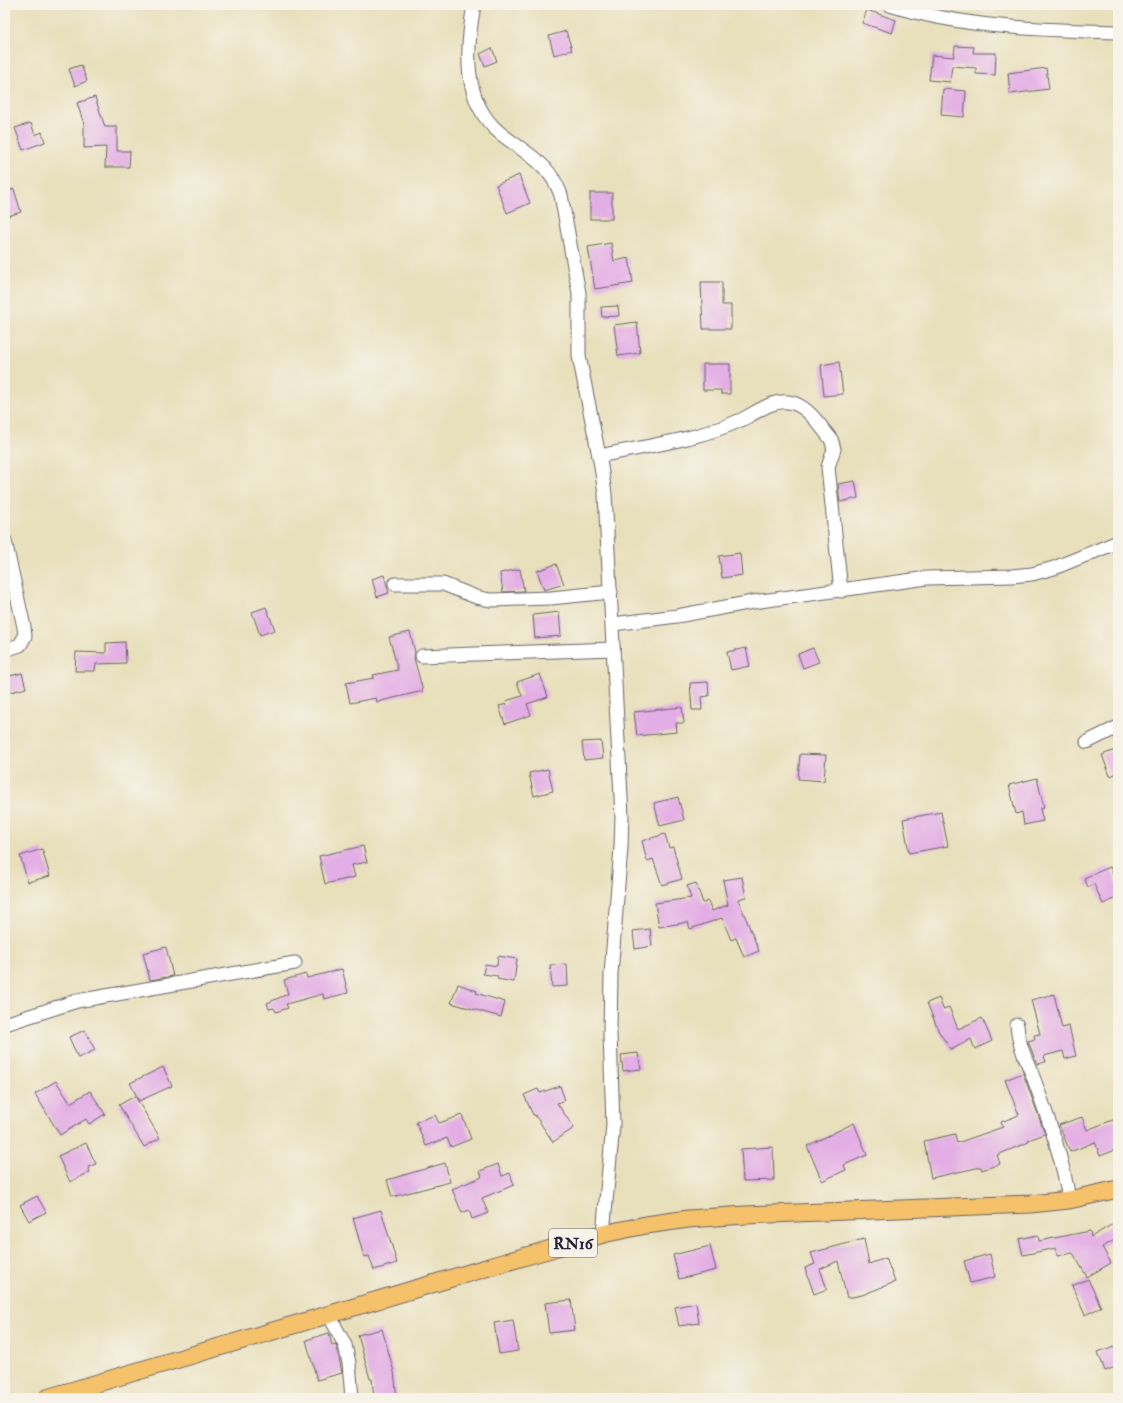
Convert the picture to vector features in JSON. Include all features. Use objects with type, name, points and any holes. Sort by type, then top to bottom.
[{"type":"main road","name":"RN16","points":[[47,1398],[603,1234],[653,1224],[745,1215],[1031,1204],[1069,1200],[1118,1189]]},
{"type":"street","points":[[474,5],[468,55],[469,73],[477,104],[490,124],[543,165],[557,185],[561,195],[579,293],[579,356],[600,456],[605,494],[622,816],[621,847],[610,974],[613,1125],[603,1234]]},
{"type":"street","points":[[890,5],[980,24],[1034,29],[1118,32]]},
{"type":"street","points":[[600,456],[711,431],[741,420],[779,402],[790,402],[803,408],[834,444],[828,467],[840,591]]},
{"type":"street","points":[[5,541],[25,636],[20,645],[5,650]]},
{"type":"street","points":[[613,624],[677,616],[753,602],[927,578],[1012,576],[1032,574],[1054,568],[1118,542]]},
{"type":"street","points":[[395,584],[443,584],[476,597],[490,600],[551,598],[611,592]]},
{"type":"street","points":[[422,656],[613,649]]},
{"type":"street","points":[[1087,742],[1118,727]]},
{"type":"street","points":[[5,1024],[77,1000],[295,963]]},
{"type":"street","points":[[1017,1025],[1019,1045],[1036,1086],[1061,1158],[1069,1200]]},
{"type":"street","points":[[329,1315],[345,1345],[349,1363],[352,1398]]},
{"type":"building","points":[[867,10],[896,20],[892,33],[862,23]]},
{"type":"building","points":[[566,31],[572,50],[554,55],[549,36]]},
{"type":"building","points":[[955,46],[974,47],[973,53],[996,53],[995,75],[976,74],[976,68],[952,66],[950,82],[929,80],[932,55],[954,57]]},
{"type":"building","points":[[492,48],[497,61],[485,66],[480,54]]},
{"type":"building","points":[[81,65],[87,81],[75,86],[69,69]]},
{"type":"building","points":[[1046,68],[1049,89],[1010,94],[1008,73]]},
{"type":"building","points":[[943,89],[966,91],[964,117],[941,115]]},
{"type":"building","points":[[95,97],[105,127],[117,127],[117,151],[130,151],[129,167],[105,167],[106,147],[84,148],[84,124],[77,103]]},
{"type":"building","points":[[31,123],[35,135],[42,132],[45,142],[23,150],[15,128]]},
{"type":"building","points":[[519,175],[530,203],[507,213],[496,185]]},
{"type":"building","points":[[14,189],[21,212],[5,217],[5,192]]},
{"type":"building","points":[[590,193],[612,193],[612,219],[590,219]]},
{"type":"building","points":[[611,243],[614,261],[629,258],[633,283],[595,289],[588,247]]},
{"type":"building","points":[[701,282],[722,282],[722,305],[731,305],[731,329],[703,329]]},
{"type":"building","points":[[618,306],[619,316],[602,317],[601,307]]},
{"type":"building","points":[[637,322],[640,353],[618,356],[614,325]]},
{"type":"building","points":[[839,362],[843,394],[824,396],[821,365]]},
{"type":"building","points":[[703,364],[730,364],[730,394],[721,394],[721,390],[703,390]]},
{"type":"building","points":[[855,481],[858,498],[840,502],[838,484]]},
{"type":"building","points":[[740,553],[742,575],[722,578],[719,556]]},
{"type":"building","points":[[556,564],[564,584],[544,590],[537,571]]},
{"type":"building","points":[[520,569],[524,591],[503,592],[500,573]]},
{"type":"building","points":[[384,575],[389,593],[377,597],[372,579]]},
{"type":"building","points":[[266,607],[275,630],[260,635],[252,612]]},
{"type":"building","points":[[559,612],[561,636],[535,638],[533,615]]},
{"type":"building","points":[[410,632],[415,652],[414,658],[423,691],[377,702],[376,698],[350,703],[346,683],[374,678],[373,675],[398,670],[389,637]]},
{"type":"building","points":[[125,642],[126,663],[96,664],[95,671],[75,671],[76,652],[106,653],[106,643]]},
{"type":"building","points":[[746,648],[750,666],[731,670],[727,652]]},
{"type":"building","points":[[813,648],[819,662],[803,668],[798,654]]},
{"type":"building","points":[[22,673],[26,688],[7,693],[5,677]]},
{"type":"building","points":[[540,674],[548,697],[527,704],[531,715],[505,724],[499,706],[507,704],[506,701],[522,696],[517,682]]},
{"type":"building","points":[[708,682],[709,696],[701,697],[702,710],[692,710],[690,683]]},
{"type":"building","points":[[682,707],[684,723],[676,723],[677,732],[637,736],[634,712]]},
{"type":"building","points":[[601,741],[603,758],[584,760],[582,742]]},
{"type":"building","points":[[1118,749],[1118,773],[1110,776],[1102,755]]},
{"type":"building","points":[[800,754],[826,755],[824,781],[798,779]]},
{"type":"building","points":[[548,769],[553,791],[534,796],[529,773]]},
{"type":"building","points":[[1037,778],[1044,808],[1040,809],[1043,821],[1024,825],[1022,812],[1016,814],[1009,785]]},
{"type":"building","points":[[678,797],[684,820],[660,826],[654,803]]},
{"type":"building","points":[[941,812],[948,846],[909,853],[903,819]]},
{"type":"building","points":[[665,834],[669,848],[673,847],[682,879],[662,885],[653,859],[647,861],[642,841]]},
{"type":"building","points":[[363,846],[367,862],[352,865],[355,877],[325,884],[319,856]]},
{"type":"building","points":[[42,849],[50,876],[28,882],[20,856]]},
{"type":"building","points":[[1110,867],[1118,885],[1118,897],[1103,904],[1094,884],[1088,887],[1084,878]]},
{"type":"building","points":[[742,877],[746,897],[738,899],[759,951],[744,957],[736,938],[731,940],[722,918],[690,929],[688,922],[659,927],[655,903],[691,898],[687,886],[696,883],[703,903],[708,901],[712,911],[728,905],[723,880]]},
{"type":"building","points":[[650,929],[652,946],[635,949],[633,931]]},
{"type":"building","points":[[166,947],[173,976],[150,980],[143,953]]},
{"type":"building","points":[[498,956],[517,959],[514,982],[497,979],[498,976],[483,974],[485,964],[497,966]]},
{"type":"building","points":[[567,964],[568,986],[552,987],[550,965]]},
{"type":"building","points":[[342,969],[348,993],[324,999],[323,994],[286,1004],[288,1008],[276,1012],[274,1008],[269,1009],[267,1003],[288,994],[284,980],[306,974],[307,978]]},
{"type":"building","points":[[458,984],[477,991],[476,993],[505,1002],[501,1017],[451,1003]]},
{"type":"building","points":[[1054,994],[1062,1028],[1069,1026],[1076,1056],[1065,1059],[1063,1051],[1044,1056],[1046,1062],[1037,1064],[1028,1041],[1035,1039],[1034,1035],[1040,1034],[1031,1000]]},
{"type":"building","points":[[939,998],[943,1009],[949,1007],[958,1029],[982,1018],[992,1041],[975,1049],[971,1039],[951,1050],[939,1032],[927,1003]]},
{"type":"building","points":[[85,1030],[95,1050],[78,1058],[69,1037]]},
{"type":"building","points":[[638,1053],[641,1069],[623,1071],[621,1055]]},
{"type":"building","points":[[163,1067],[172,1086],[139,1101],[130,1083]]},
{"type":"building","points":[[1023,1073],[1045,1134],[1028,1140],[1029,1142],[997,1155],[1000,1164],[982,1170],[981,1167],[931,1178],[924,1141],[955,1134],[957,1143],[1003,1127],[1001,1122],[1019,1115],[1005,1080]]},
{"type":"building","points":[[56,1081],[70,1103],[90,1091],[105,1114],[89,1124],[86,1119],[60,1135],[35,1094]]},
{"type":"building","points":[[560,1086],[565,1100],[557,1103],[574,1128],[553,1142],[535,1115],[533,1115],[524,1095],[538,1089],[540,1093]]},
{"type":"building","points":[[135,1096],[160,1138],[144,1147],[119,1105]]},
{"type":"building","points":[[435,1115],[439,1123],[462,1115],[471,1139],[451,1147],[447,1138],[426,1146],[416,1122]]},
{"type":"building","points":[[1082,1117],[1087,1130],[1118,1118],[1118,1149],[1100,1156],[1095,1142],[1070,1152],[1059,1125]]},
{"type":"building","points":[[854,1123],[867,1155],[844,1165],[846,1170],[822,1181],[807,1146]]},
{"type":"building","points":[[86,1143],[96,1164],[88,1167],[90,1172],[70,1182],[58,1156]]},
{"type":"building","points":[[773,1147],[774,1180],[743,1181],[741,1149]]},
{"type":"building","points":[[445,1163],[450,1182],[392,1197],[387,1180]]},
{"type":"building","points":[[498,1164],[502,1176],[510,1173],[514,1185],[482,1198],[488,1213],[472,1219],[469,1210],[462,1213],[452,1189],[482,1177],[480,1171]]},
{"type":"building","points":[[37,1196],[46,1212],[29,1221],[20,1205]]},
{"type":"building","points":[[381,1210],[397,1263],[374,1270],[369,1256],[364,1257],[353,1218]]},
{"type":"building","points":[[1118,1221],[1118,1238],[1102,1247],[1111,1263],[1087,1277],[1073,1253],[1057,1256],[1056,1248],[1023,1255],[1019,1239],[1038,1235],[1039,1241],[1090,1231],[1091,1237]]},
{"type":"building","points":[[864,1239],[869,1264],[886,1258],[895,1282],[862,1295],[847,1298],[838,1261],[820,1269],[827,1289],[814,1294],[805,1268],[815,1264],[811,1253]]},
{"type":"building","points":[[710,1246],[716,1270],[679,1279],[673,1255]]},
{"type":"building","points":[[990,1254],[995,1277],[970,1283],[964,1261]]},
{"type":"building","points":[[1088,1279],[1101,1307],[1085,1315],[1072,1286]]},
{"type":"building","points":[[571,1300],[575,1330],[549,1333],[545,1303]]},
{"type":"building","points":[[696,1303],[699,1323],[679,1326],[675,1307]]},
{"type":"building","points":[[513,1320],[518,1351],[499,1354],[494,1323]]},
{"type":"building","points":[[382,1329],[394,1372],[397,1398],[374,1398],[372,1379],[370,1379],[358,1335]]},
{"type":"building","points":[[329,1333],[332,1345],[336,1344],[342,1373],[317,1380],[306,1340]]},
{"type":"building","points":[[1114,1346],[1118,1356],[1118,1366],[1105,1371],[1098,1352]]}]
